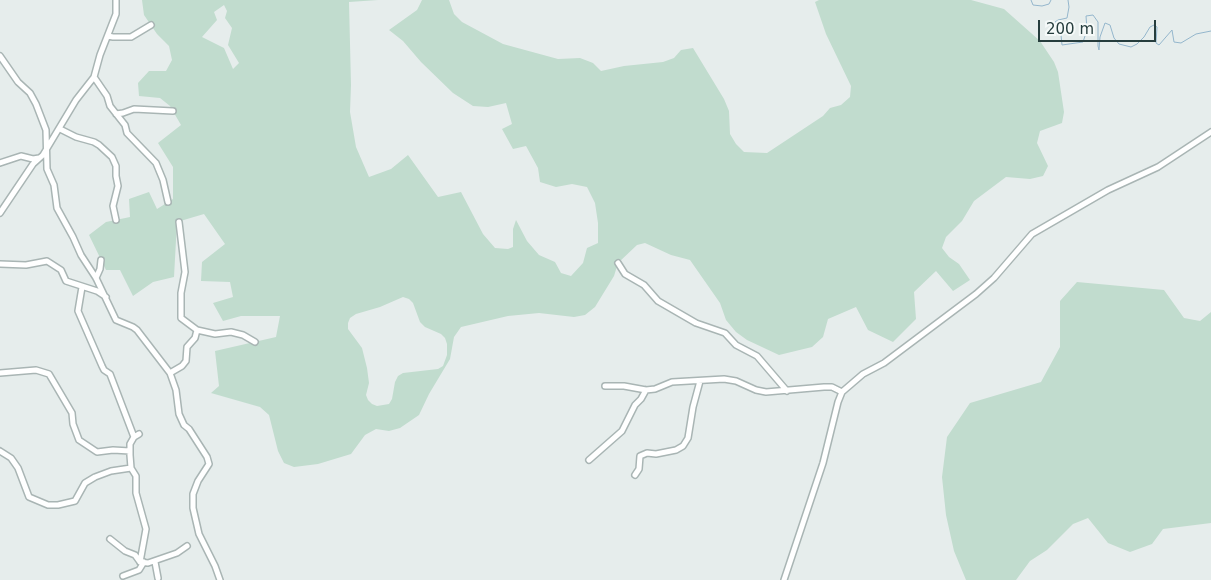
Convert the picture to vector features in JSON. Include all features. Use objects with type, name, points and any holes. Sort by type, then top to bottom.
[{"type":"street","points":[[0,212],[33,164],[47,148],[76,100],[94,77],[100,55],[116,14],[116,0]]},
{"type":"street","points":[[108,36],[131,37],[150,24]]},
{"type":"street","points":[[0,56],[18,82],[30,93],[36,104],[46,130],[47,169],[54,184],[57,208],[74,237],[81,255],[96,278],[116,320],[137,330],[170,373],[176,390],[179,414],[209,461],[193,494],[193,508],[199,534],[220,580]]},
{"type":"street","points":[[94,77],[110,106],[125,125],[128,133],[156,163],[164,180],[168,202]]},
{"type":"street","points":[[116,114],[134,109],[173,111]]},
{"type":"street","points":[[60,129],[76,137],[94,142],[106,150],[112,157],[116,166],[118,186],[113,206],[116,220]]},
{"type":"street","points":[[784,580],[823,463],[842,392],[863,374],[884,363],[976,294],[994,278],[1032,234],[1108,190],[1158,167],[1211,132]]},
{"type":"street","points":[[0,163],[21,156],[33,159],[40,158]]},
{"type":"street","points":[[179,222],[185,272],[181,318],[197,330],[215,334],[230,332],[243,335],[255,342]]},
{"type":"street","points":[[96,278],[101,260]]},
{"type":"street","points":[[0,264],[26,265],[47,261],[61,270],[66,281],[97,291],[106,297]]},
{"type":"street","points":[[618,263],[625,274],[644,285],[658,301],[696,323],[725,333],[736,344],[757,356],[787,391]]},
{"type":"street","points":[[82,287],[78,311],[104,370],[110,374],[136,436],[130,444],[131,468],[136,476],[136,494],[146,529],[142,562],[139,570],[123,576]]},
{"type":"street","points":[[170,373],[182,366],[186,361],[186,347],[195,338],[197,330]]},
{"type":"street","points":[[0,372],[36,370],[49,374],[72,413],[73,424],[79,440],[98,452],[113,450],[130,451]]},
{"type":"street","points":[[605,386],[624,386],[646,390],[655,389],[672,382],[724,379],[736,381],[756,390],[766,392],[832,387],[842,392]]},
{"type":"street","points":[[635,475],[639,469],[640,456],[647,453],[656,454],[676,450],[683,446],[688,438],[692,407],[700,381]]},
{"type":"street","points":[[589,460],[622,432],[635,405],[646,390]]},
{"type":"street","points":[[0,452],[11,458],[18,468],[29,497],[48,505],[75,502],[85,483],[111,471],[131,468]]},
{"type":"street","points":[[110,539],[142,562],[155,562],[177,553],[187,546]]},
{"type":"street","points":[[155,562],[158,578]]},
{"type":"green space","points":[[142,0],[378,0],[349,2],[350,112],[356,147],[369,177],[391,169],[408,155],[438,197],[461,192],[483,234],[495,248],[508,249],[513,247],[513,229],[516,220],[527,241],[539,255],[555,262],[561,273],[571,276],[583,263],[587,248],[598,243],[595,203],[587,187],[572,184],[556,187],[540,182],[538,168],[526,146],[513,149],[502,129],[512,124],[506,103],[488,107],[473,106],[453,93],[421,62],[403,41],[389,30],[417,10],[422,0],[449,0],[454,14],[462,22],[503,44],[558,59],[580,58],[593,63],[601,71],[624,66],[663,62],[674,58],[681,50],[693,48],[724,99],[729,111],[730,134],[744,152],[767,153],[823,116],[830,108],[841,105],[850,97],[851,86],[826,34],[815,2],[819,0],[971,0],[1004,9],[1040,41],[1054,62],[1058,72],[1064,112],[1062,123],[1040,131],[1037,143],[1048,166],[1043,176],[1030,179],[1006,177],[974,201],[962,221],[946,237],[942,248],[949,257],[959,264],[970,280],[953,291],[936,271],[914,292],[916,319],[893,342],[868,330],[856,307],[828,319],[823,337],[812,347],[779,355],[747,340],[736,332],[726,320],[720,303],[690,260],[671,255],[645,243],[637,245],[618,263],[614,276],[595,307],[585,315],[574,317],[539,313],[508,316],[461,327],[454,337],[450,359],[419,415],[400,428],[389,431],[376,429],[365,435],[351,454],[318,464],[294,467],[284,463],[278,451],[269,415],[260,407],[211,393],[219,386],[215,351],[276,337],[280,316],[241,316],[223,321],[213,303],[233,297],[230,282],[201,281],[202,262],[225,244],[204,214],[177,222],[174,277],[153,282],[133,296],[120,270],[106,270],[89,235],[106,222],[130,217],[129,199],[149,192],[157,209],[173,199],[173,167],[158,143],[181,125],[170,106],[160,98],[139,96],[138,83],[149,71],[166,71],[172,60],[169,46],[157,34],[144,15]],"holes":[[[224,5],[227,11],[225,18],[232,28],[228,45],[239,63],[233,69],[224,48],[202,37],[217,20],[214,12]],[[403,297],[413,303],[420,322],[425,327],[441,334],[445,338],[447,355],[443,366],[438,369],[403,373],[398,376],[389,404],[377,406],[372,404],[366,395],[369,383],[367,368],[362,348],[348,329],[348,323],[350,318],[356,314],[380,307]]]},
{"type":"green space","points":[[1077,282],[1164,290],[1184,318],[1200,321],[1211,312],[1211,523],[1163,529],[1152,544],[1130,552],[1108,543],[1088,518],[1073,524],[1047,550],[1030,561],[1016,580],[966,580],[954,551],[946,515],[942,477],[947,437],[970,403],[1041,382],[1060,347],[1060,301]]},
{"type":"waterway","points":[[1031,0],[1033,5],[1042,6],[1049,4],[1051,0]]},
{"type":"waterway","points":[[1068,0],[1067,18],[1058,20],[1054,26],[1061,35],[1062,45],[1083,42],[1087,30],[1086,16],[1093,15],[1098,22],[1099,50],[1100,37],[1105,23],[1110,25],[1114,38],[1119,44],[1131,47],[1137,44],[1150,27],[1154,25],[1157,27],[1156,43],[1159,45],[1172,30],[1174,42],[1181,43],[1196,34],[1211,31]]}]
